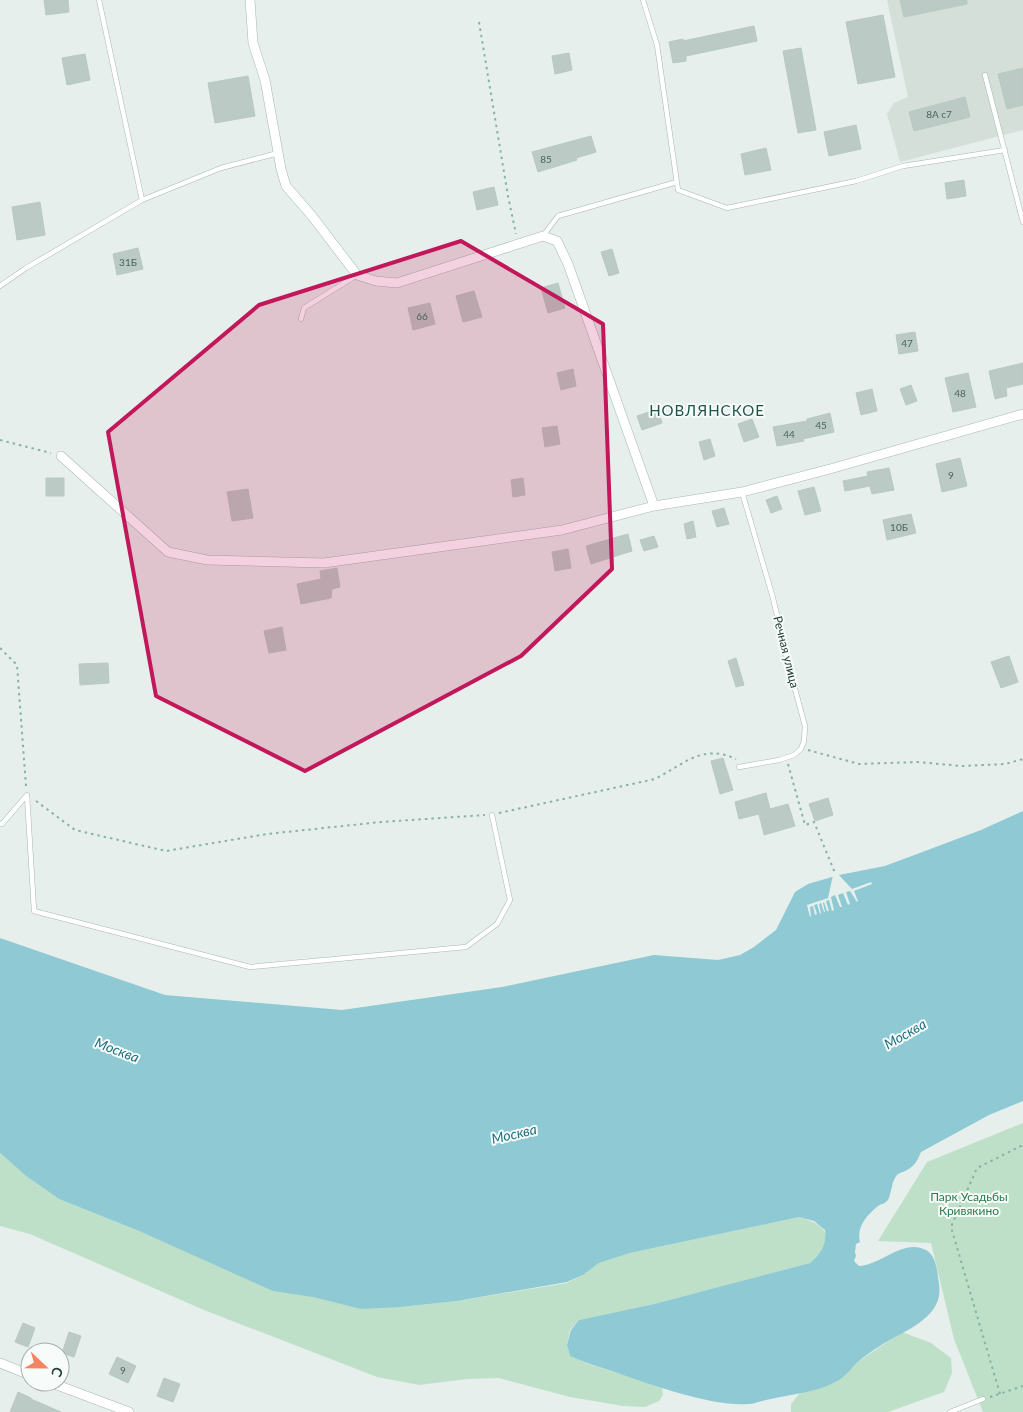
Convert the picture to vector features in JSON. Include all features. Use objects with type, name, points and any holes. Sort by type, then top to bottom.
[{"type":"street","points":[[250,0],[253,43],[265,80],[286,186],[357,274],[376,281],[398,283],[543,236],[557,241],[568,264],[654,506]]},
{"type":"street","points":[[61,456],[168,552],[207,560],[324,563],[562,530],[654,506],[742,492],[1023,414]]},
{"type":"street","points":[[0,1363],[20,1371]]},
{"type":"street","points":[[70,1390],[129,1412]]},
{"type":"lane","points":[[99,0],[142,200]]},
{"type":"lane","points":[[644,0],[657,44],[678,190],[727,208],[856,181],[903,166],[1005,150]]},
{"type":"lane","points":[[985,75],[1023,222]]},
{"type":"lane","points":[[0,286],[26,268],[142,200],[221,168],[278,153]]},
{"type":"lane","points":[[543,236],[558,216],[677,182]]},
{"type":"lane","points":[[301,319],[304,308],[357,274]]},
{"type":"lane","name":"Речная улица","points":[[742,492],[773,598],[805,726],[801,750]]},
{"type":"lane","points":[[739,767],[787,757],[801,750]]},
{"type":"lane","points":[[27,795],[34,912],[250,967],[466,946],[497,924],[510,900],[492,815]]},
{"type":"lane","points":[[0,824],[27,795]]},
{"type":"lane","points":[[950,1412],[983,1400]]},
{"type":"path","points":[[479,22],[508,196],[519,244]]},
{"type":"path","points":[[0,440],[61,456]]},
{"type":"path","points":[[0,648],[17,665],[27,795],[75,830],[166,851],[267,834],[381,822],[492,815],[655,780],[694,756],[715,753],[725,754],[746,766]]},
{"type":"path","points":[[801,750],[860,764],[917,762],[962,766],[1005,764],[1023,759]]},
{"type":"path","points":[[787,757],[805,825],[814,822],[835,873]]},
{"type":"path","points":[[1000,1394],[951,1227],[977,1168],[1023,1145]]},
{"type":"path","points":[[983,1400],[1023,1386]]},
{"type":"highlighted area","points":[[461,241],[603,324],[612,569],[521,656],[305,771],[156,696],[108,432],[259,305]]},
{"type":"shaded area","points":[[887,0],[1023,0],[1023,130],[900,162],[887,114],[894,103],[908,97]]},
{"type":"green space","name":"Парк Усадьбы Кривякино","points":[[1023,1123],[1023,1412],[983,1412],[954,1339],[931,1243],[878,1241],[927,1162]]},
{"type":"green space","points":[[0,1153],[26,1176],[59,1199],[139,1231],[273,1290],[401,1307],[457,1301],[567,1283],[583,1275],[599,1263],[630,1253],[799,1217],[823,1229],[826,1241],[818,1255],[810,1263],[654,1304],[579,1320],[570,1330],[567,1345],[570,1356],[589,1364],[662,1387],[663,1395],[659,1401],[645,1407],[623,1406],[570,1397],[499,1378],[467,1379],[419,1385],[377,1377],[204,1310],[30,1234],[0,1226]]},
{"type":"green space","points":[[902,1332],[931,1343],[951,1358],[952,1373],[944,1392],[888,1412],[791,1412],[791,1404],[799,1394],[840,1379],[859,1361]]},
{"type":"water","name":"Москва","points":[[1023,811],[1023,1101],[989,1115],[921,1152],[912,1166],[898,1174],[895,1178],[888,1200],[866,1217],[861,1226],[860,1242],[856,1244],[854,1261],[859,1266],[867,1265],[909,1247],[918,1247],[926,1250],[932,1255],[936,1266],[939,1296],[936,1305],[923,1320],[869,1353],[845,1376],[822,1388],[750,1404],[719,1402],[668,1390],[583,1361],[570,1356],[567,1345],[571,1330],[579,1320],[654,1304],[810,1263],[820,1252],[825,1240],[825,1230],[814,1221],[799,1217],[630,1253],[599,1263],[583,1275],[567,1282],[457,1301],[361,1309],[313,1297],[273,1291],[139,1231],[59,1199],[26,1176],[0,1153],[0,938],[165,995],[342,1010],[502,987],[654,955],[718,960],[740,955],[776,930],[795,892],[808,884],[839,875],[885,866],[981,830]]},
{"type":"pier","points":[[837,873],[852,889],[871,882],[872,884],[854,891],[857,902],[850,891],[846,892],[850,904],[848,905],[843,893],[838,895],[842,907],[840,907],[835,895],[831,897],[834,910],[832,911],[829,900],[826,901],[829,911],[827,911],[824,902],[824,912],[821,903],[819,904],[820,914],[817,904],[814,905],[817,914],[815,915],[813,906],[810,907],[810,917],[807,905],[828,898],[833,875]]},
{"type":"building","points":[[44,0],[68,0],[69,12],[46,15]]},
{"type":"building","points":[[900,0],[967,0],[967,4],[904,17]]},
{"type":"building","points":[[883,15],[895,77],[858,84],[846,22]]},
{"type":"building","points":[[754,26],[757,41],[686,56],[686,61],[673,63],[669,42],[683,39],[683,41]]},
{"type":"building","points":[[801,48],[816,130],[798,133],[783,51]]},
{"type":"building","points":[[569,53],[572,70],[555,74],[552,56]]},
{"type":"building","points":[[85,54],[90,80],[67,85],[62,58]]},
{"type":"building","points":[[1023,68],[1023,105],[1007,109],[998,74]]},
{"type":"building","points":[[248,76],[255,116],[215,123],[208,83]]},
{"type":"building","points":[[965,97],[970,117],[914,131],[909,112]]},
{"type":"building","points":[[856,125],[861,149],[829,156],[824,132]]},
{"type":"building","points":[[591,136],[596,152],[538,172],[532,152]]},
{"type":"building","points":[[766,148],[771,170],[745,175],[741,154]]},
{"type":"building","points":[[964,180],[966,196],[947,199],[945,183]]},
{"type":"building","points":[[494,187],[498,205],[477,210],[473,192]]},
{"type":"building","points":[[40,202],[45,235],[17,240],[12,207]]},
{"type":"building","points":[[138,248],[143,269],[117,275],[113,254]]},
{"type":"building","points":[[612,249],[619,273],[609,276],[601,252]]},
{"type":"building","points":[[558,283],[565,308],[548,313],[541,288]]},
{"type":"building","points":[[474,291],[482,317],[463,322],[456,296]]},
{"type":"building","points":[[430,303],[435,324],[413,330],[408,308]]},
{"type":"building","points":[[915,332],[918,351],[899,354],[896,335]]},
{"type":"building","points":[[1023,363],[1023,384],[1006,388],[1007,396],[995,399],[989,371]]},
{"type":"building","points":[[573,369],[576,386],[561,390],[557,373]]},
{"type":"building","points":[[968,373],[976,407],[953,412],[945,378]]},
{"type":"building","points":[[911,385],[917,401],[906,405],[900,389]]},
{"type":"building","points":[[872,389],[877,411],[861,415],[856,393]]},
{"type":"building","points":[[658,409],[662,423],[642,430],[637,416]]},
{"type":"building","points":[[830,413],[834,432],[803,439],[804,441],[777,446],[773,427],[807,421],[807,419]]},
{"type":"building","points":[[752,419],[759,437],[744,442],[738,424]]},
{"type":"building","points":[[557,426],[560,444],[545,447],[542,428]]},
{"type":"building","points":[[710,439],[715,456],[704,460],[699,442]]},
{"type":"building","points":[[960,458],[967,486],[942,492],[936,464]]},
{"type":"building","points":[[889,468],[894,490],[872,494],[870,486],[845,491],[843,481],[868,476],[867,472]]},
{"type":"building","points":[[46,478],[64,478],[64,496],[46,496]]},
{"type":"building","points":[[523,478],[525,495],[513,497],[511,480]]},
{"type":"building","points":[[814,487],[821,511],[805,515],[798,491]]},
{"type":"building","points":[[248,489],[253,518],[232,521],[227,492]]},
{"type":"building","points":[[777,496],[782,509],[771,513],[766,500]]},
{"type":"building","points":[[724,508],[729,524],[717,527],[712,511]]},
{"type":"building","points":[[911,514],[916,533],[887,540],[883,520]]},
{"type":"building","points":[[693,521],[696,537],[687,539],[684,524]]},
{"type":"building","points":[[628,534],[632,551],[591,564],[586,546]]},
{"type":"building","points":[[654,536],[658,547],[644,551],[640,540]]},
{"type":"building","points":[[568,549],[571,568],[555,571],[552,552]]},
{"type":"building","points":[[337,568],[340,587],[332,589],[331,598],[301,604],[297,584],[321,579],[320,571]]},
{"type":"building","points":[[282,627],[286,650],[269,653],[264,631]]},
{"type":"building","points":[[1009,656],[1018,682],[1001,688],[991,662]]},
{"type":"building","points":[[736,658],[744,685],[736,687],[728,661]]},
{"type":"building","points":[[108,663],[109,683],[80,685],[79,664]]},
{"type":"building","points":[[723,758],[733,790],[720,794],[711,761]]},
{"type":"building","points":[[766,793],[770,809],[788,804],[795,826],[764,835],[759,814],[739,819],[735,802]]},
{"type":"building","points":[[828,798],[833,815],[815,821],[809,804]]},
{"type":"building","points":[[23,1323],[35,1328],[30,1342],[20,1342],[20,1344],[15,1342]]},
{"type":"building","points":[[69,1332],[81,1336],[74,1357],[70,1356],[70,1342],[66,1342]]},
{"type":"building","points":[[117,1357],[136,1366],[128,1383],[109,1374]]},
{"type":"building","points":[[164,1378],[180,1384],[173,1402],[157,1396]]},
{"type":"building","points":[[18,1392],[31,1399],[61,1412],[10,1412]]},
{"type":"district","name":"НОВЛЯНСКОЕ","points":[[707,411]]}]
